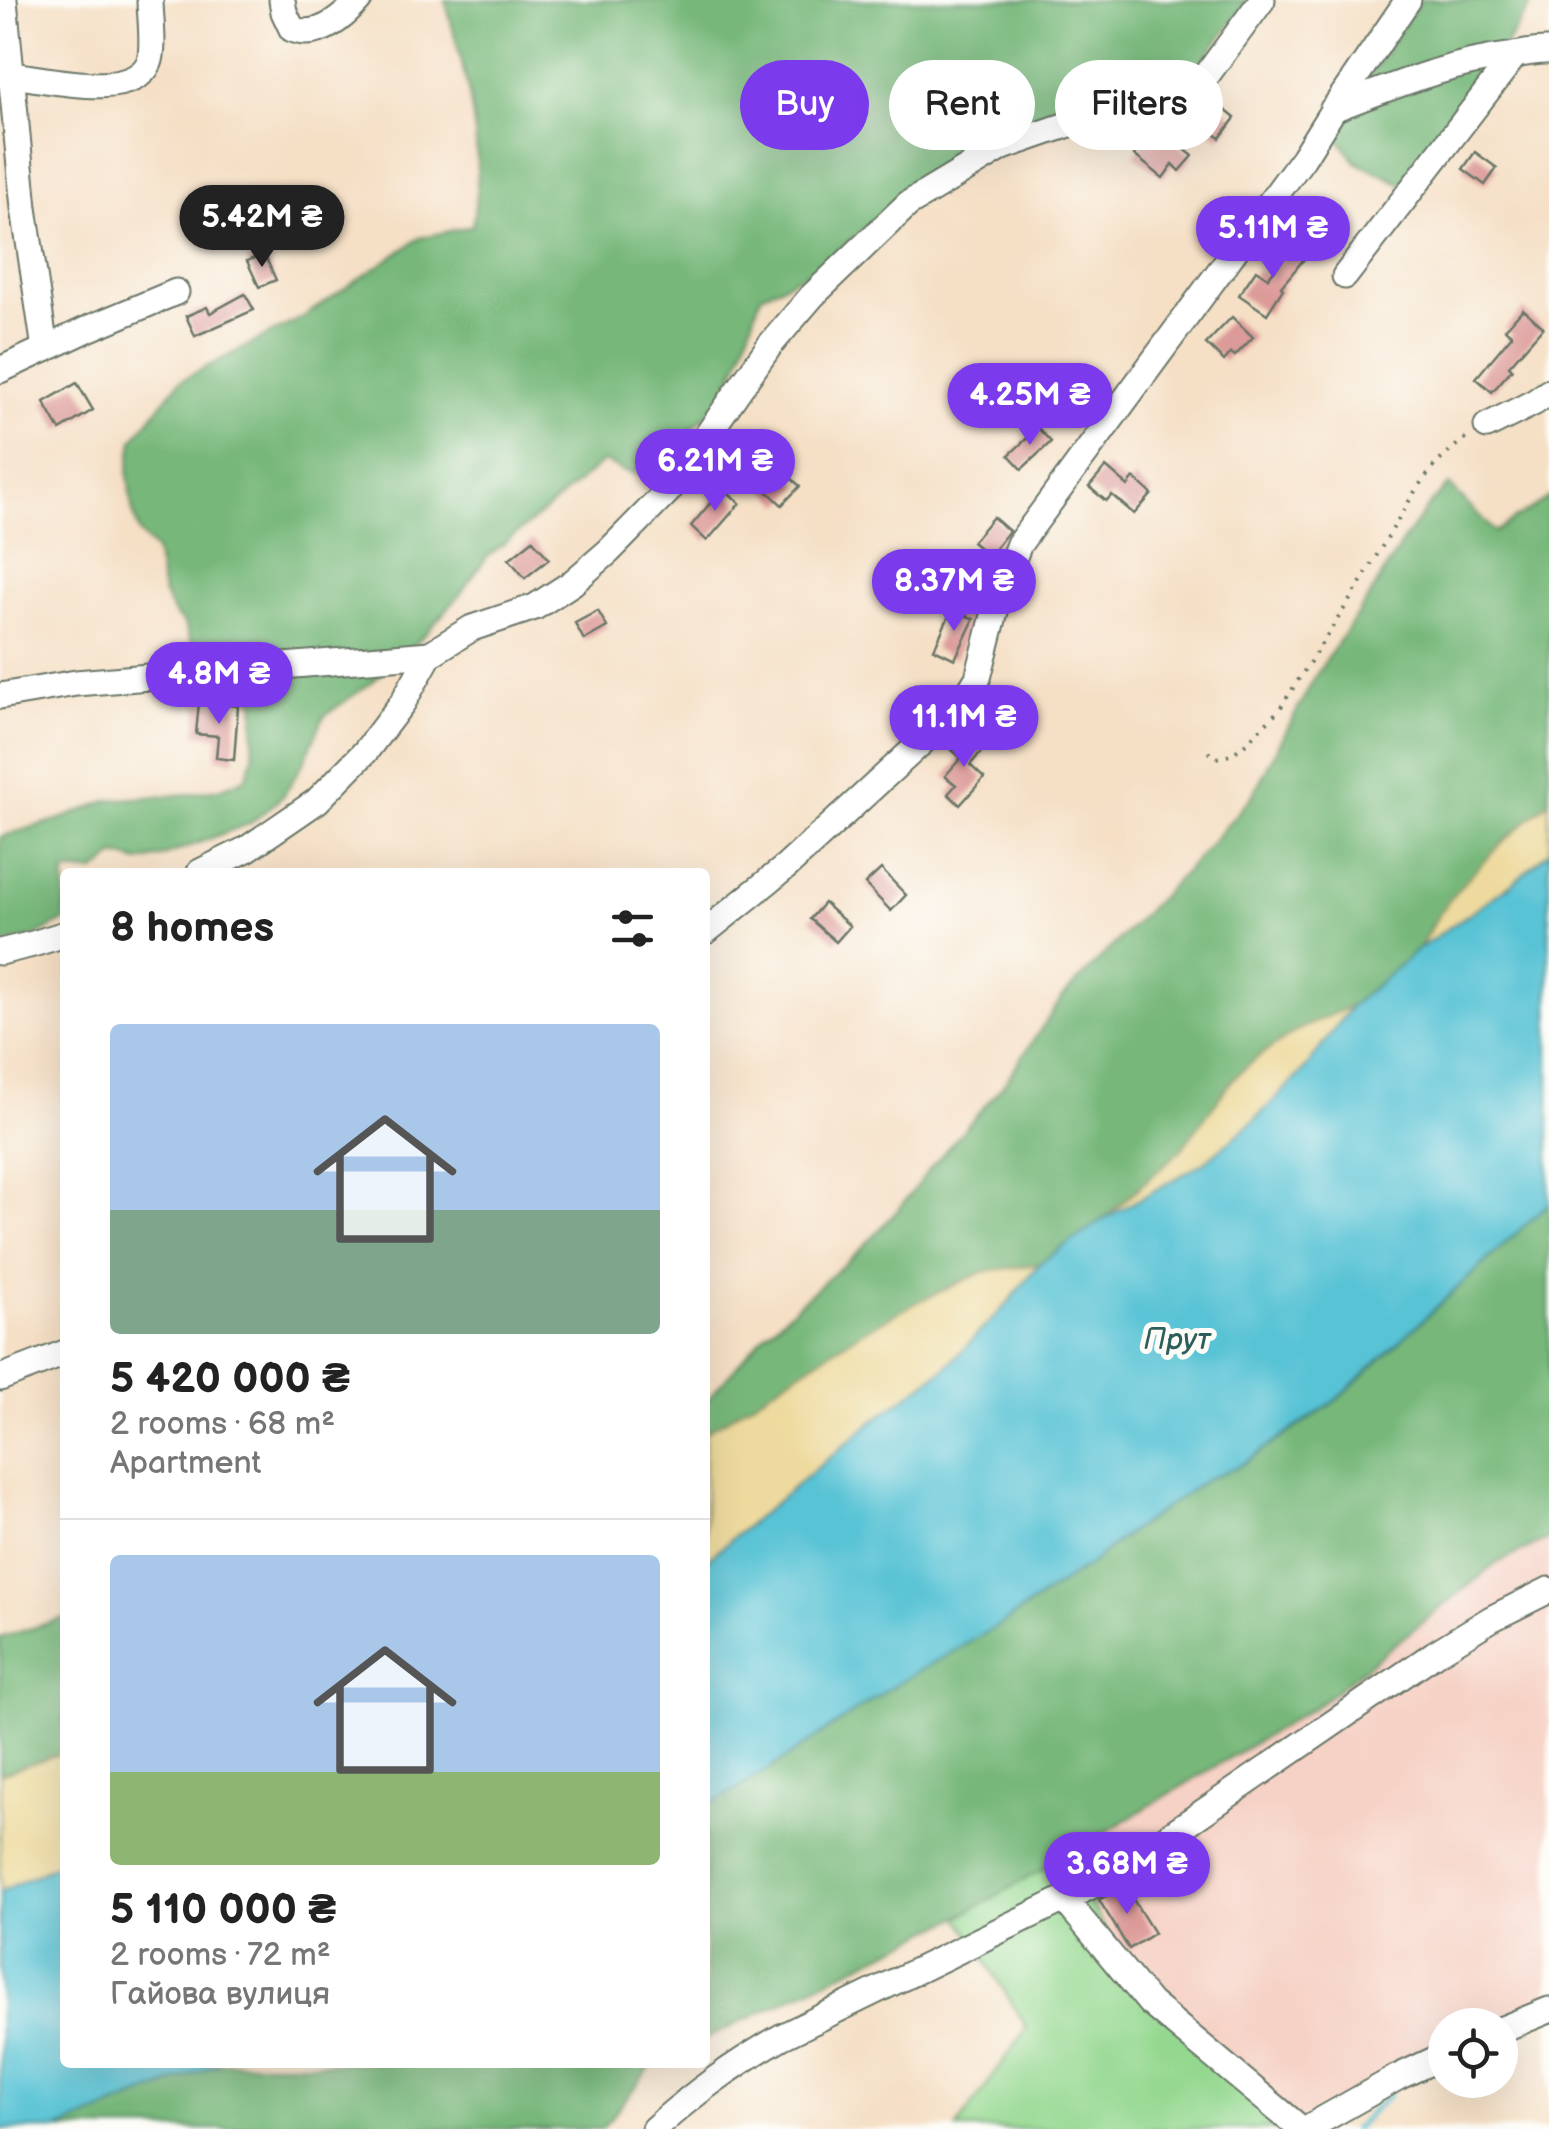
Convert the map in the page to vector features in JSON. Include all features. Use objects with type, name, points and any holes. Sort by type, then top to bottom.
[{"type":"street","points":[[4,0],[6,74],[45,349]]},
{"type":"street","points":[[6,74],[69,84],[117,84],[140,75],[150,60],[150,0]]},
{"type":"street","points":[[282,0],[292,29],[304,34],[327,28],[358,0]]},
{"type":"street","points":[[0,696],[76,682],[430,654],[472,628],[535,607],[572,583],[609,551],[669,490],[770,345],[812,296],[908,204],[1003,147],[1086,118],[1173,113],[1201,83],[1262,0]]},
{"type":"street","points":[[710,928],[787,866],[960,708],[978,678],[1000,592],[1020,544],[1303,158],[1408,0]]},
{"type":"street","points":[[1332,110],[1446,68],[1486,58],[1549,51]]},
{"type":"street","points":[[1345,276],[1515,55]]},
{"type":"street","points":[[0,370],[176,292]]},
{"type":"street","points":[[1487,426],[1549,392]]},
{"type":"street","points":[[208,868],[247,848],[317,802],[365,752],[394,714],[430,654]]},
{"type":"street","points":[[0,952],[60,936]]},
{"type":"street","points":[[0,1378],[60,1355]]},
{"type":"street","points":[[654,2129],[691,2096],[781,2037],[1065,1900],[1129,1864],[1434,1654],[1549,1590]]},
{"type":"street","points":[[1065,1900],[1150,2002],[1303,2129],[1428,2063]]},
{"type":"street","points":[[1518,2023],[1549,2010]]},
{"type":"path","points":[[1208,752],[1216,758],[1231,756],[1279,710],[1417,488],[1458,442],[1487,426]]},
{"type":"shaded area","points":[[1549,1539],[1549,2000],[1518,2012],[1518,2008],[1428,2008],[1428,2053],[1286,2125],[1119,1953],[1064,1857],[1319,1704],[1497,1563]]},
{"type":"green space","points":[[445,0],[1249,0],[1204,60],[1055,60],[1055,107],[1035,116],[1035,60],[889,60],[889,150],[975,150],[906,193],[819,267],[761,295],[740,359],[720,402],[683,437],[666,461],[651,475],[625,472],[603,461],[487,557],[426,633],[372,682],[324,716],[304,762],[283,796],[251,823],[161,857],[139,862],[116,855],[100,868],[60,868],[60,923],[34,937],[0,945],[0,837],[109,800],[222,788],[246,778],[253,758],[255,699],[215,686],[203,652],[190,640],[184,623],[174,614],[163,593],[155,550],[140,534],[128,474],[133,440],[180,381],[303,317],[420,238],[472,226],[477,168],[472,112]]},
{"type":"green space","points":[[1421,0],[1534,0],[1488,73],[1402,184],[1356,162],[1332,130]]},
{"type":"green space","points":[[1449,485],[1495,532],[1549,497],[1549,801],[1501,844],[1431,926],[1420,948],[1351,1006],[1298,1030],[1258,1057],[1233,1079],[1182,1149],[1104,1219],[1039,1264],[983,1272],[861,1332],[710,1430],[710,1396],[766,1333],[857,1253],[899,1209],[1003,1085],[1062,998],[1201,855],[1252,796],[1316,675],[1431,503]]},
{"type":"green space","points":[[1549,1203],[1549,1539],[1497,1563],[1319,1704],[1064,1857],[959,1917],[710,2037],[710,1805],[893,1686],[1006,1621],[1207,1479],[1241,1465],[1336,1401]]},
{"type":"green space","points":[[60,1620],[60,1754],[0,1774],[0,1638]]},
{"type":"green space","points":[[1064,1857],[1119,1953],[1286,2125],[1277,2129],[956,2129],[1027,2028],[959,1917]]},
{"type":"green space","points":[[210,2068],[650,2068],[602,2129],[58,2129]]},
{"type":"sand","points":[[1549,801],[1549,851],[1513,883],[1420,948],[1460,887]]},
{"type":"sand","points":[[1351,1006],[1306,1068],[1255,1120],[1205,1162],[1104,1219],[1182,1149],[1233,1079],[1258,1057],[1298,1030]]},
{"type":"sand","points":[[1039,1264],[1008,1303],[943,1370],[876,1419],[710,1557],[710,1430],[861,1332],[983,1272]]},
{"type":"sand","points":[[60,1754],[60,1863],[0,1892],[0,1774]]},
{"type":"water","name":"Прут","points":[[1549,851],[1549,1203],[1336,1400],[1241,1465],[1207,1479],[1006,1621],[893,1686],[710,1805],[710,1557],[876,1419],[943,1370],[1008,1303],[1039,1264],[1104,1219],[1205,1162],[1255,1120],[1306,1068],[1351,1006],[1420,948],[1513,883]]},
{"type":"water","points":[[60,1863],[60,2068],[210,2068],[58,2129],[0,2129],[0,1892]]},
{"type":"building","points":[[1223,108],[1235,118],[1223,134]]},
{"type":"building","points":[[1138,150],[1185,150],[1193,156],[1180,171],[1173,164],[1163,178],[1134,155]]},
{"type":"building","points":[[1475,152],[1497,168],[1485,185],[1463,169]]},
{"type":"building","points":[[235,192],[242,237],[229,239],[224,210],[215,211],[212,196]]},
{"type":"building","points":[[1296,243],[1309,253],[1281,287],[1267,314],[1239,295],[1256,270],[1268,278]]},
{"type":"building","points":[[264,254],[276,280],[259,287],[247,261]]},
{"type":"building","points":[[245,294],[254,310],[195,336],[186,316],[207,307],[210,313]]},
{"type":"building","points":[[1523,309],[1543,327],[1492,392],[1476,378],[1512,335],[1505,329]]},
{"type":"building","points":[[1232,317],[1253,337],[1235,356],[1231,353],[1224,361],[1206,344]]},
{"type":"building","points":[[77,383],[93,410],[60,430],[44,402]]},
{"type":"building","points":[[1038,428],[1051,442],[1022,469],[1009,455]]},
{"type":"building","points":[[1106,467],[1128,486],[1134,478],[1152,494],[1134,514],[1112,495],[1106,501],[1089,487]]},
{"type":"building","points":[[783,471],[800,486],[782,505],[766,490]]},
{"type":"building","points":[[723,488],[740,503],[707,541],[691,526]]},
{"type":"building","points":[[993,517],[1009,531],[989,556],[972,542]]},
{"type":"building","points":[[533,540],[549,559],[525,578],[509,559]]},
{"type":"building","points":[[952,609],[974,619],[955,659],[934,649]]},
{"type":"building","points":[[598,611],[607,627],[584,640],[575,623]]},
{"type":"building","points":[[199,702],[238,706],[234,760],[216,758],[218,736],[196,734]]},
{"type":"building","points":[[964,734],[982,751],[970,765],[984,778],[960,805],[948,794],[956,785],[945,776],[961,758],[951,749]]},
{"type":"building","points":[[881,869],[906,895],[891,911],[865,884]]},
{"type":"building","points":[[824,903],[850,926],[836,942],[810,919]]},
{"type":"building","points":[[1124,1885],[1154,1933],[1129,1949],[1099,1900]]},
{"type":"waterway","points":[[1354,2129],[1389,2095]]}]
